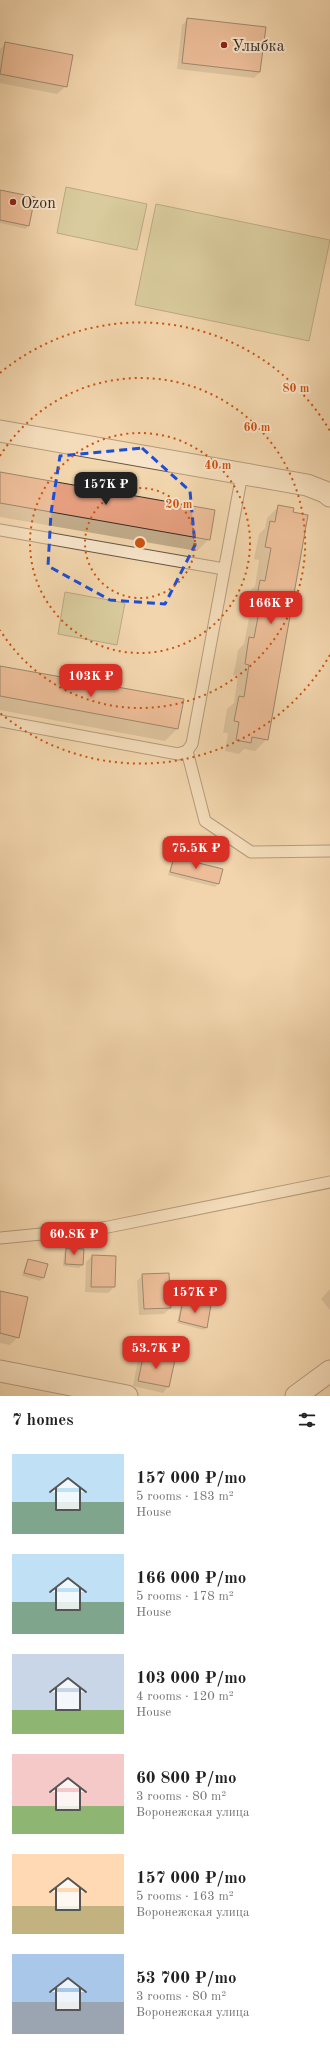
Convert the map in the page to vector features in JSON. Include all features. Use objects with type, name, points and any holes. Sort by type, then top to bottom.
[{"type":"street","points":[[0,431],[306,485],[325,492],[330,496]]},
{"type":"street","points":[[0,1371],[127,1396]]},
{"type":"street","points":[[296,1396],[330,1371]]},
{"type":"lane","points":[[0,721],[178,754],[187,751],[192,744],[242,474]]},
{"type":"lane","points":[[0,530],[224,569]]},
{"type":"lane","points":[[187,751],[205,821],[251,852],[330,851]]},
{"type":"lane","points":[[0,1238],[103,1228],[330,1182]]},
{"type":"highlighted area","points":[[142,448],[190,491],[195,545],[165,604],[110,600],[48,566],[51,513],[60,456]]},
{"type":"green space","points":[[66,187],[147,204],[137,250],[57,233]]},
{"type":"green space","points":[[156,204],[330,240],[309,341],[135,305]]},
{"type":"green space","points":[[65,592],[125,603],[117,645],[58,634]]},
{"type":"building","name":"Улыбка","points":[[187,18],[266,27],[260,72],[182,63]]},
{"type":"building","points":[[5,42],[73,55],[67,87],[0,74]]},
{"type":"building","points":[[0,190],[35,197],[29,226],[0,220]]},
{"type":"building","points":[[0,472],[215,510],[210,540],[0,503]]},
{"type":"building","points":[[278,505],[294,508],[293,512],[308,515],[268,740],[252,737],[251,743],[236,740],[239,722],[234,721],[239,696],[244,697],[249,665],[245,664],[249,637],[254,638],[260,606],[255,606],[260,580],[265,581],[271,548],[265,547],[270,521],[275,522]]},
{"type":"building","points":[[0,666],[184,699],[178,729],[0,696]]},
{"type":"building","points":[[174,857],[223,869],[219,884],[170,872]]},
{"type":"building","points":[[66,1248],[84,1249],[83,1265],[65,1264]]},
{"type":"building","points":[[92,1255],[116,1256],[115,1287],[91,1287]]},
{"type":"building","points":[[28,1259],[48,1264],[44,1278],[24,1273]]},
{"type":"building","points":[[169,1273],[171,1308],[144,1309],[142,1274]]},
{"type":"building","points":[[0,1291],[28,1297],[19,1338],[0,1333]]},
{"type":"building","points":[[183,1300],[211,1305],[207,1328],[179,1321]]},
{"type":"building","points":[[144,1353],[175,1360],[169,1387],[138,1381]]},
{"type":"place","name":"Улыбка","points":[[224,45]]},
{"type":"place","name":"Ozon","points":[[13,202]]}]
